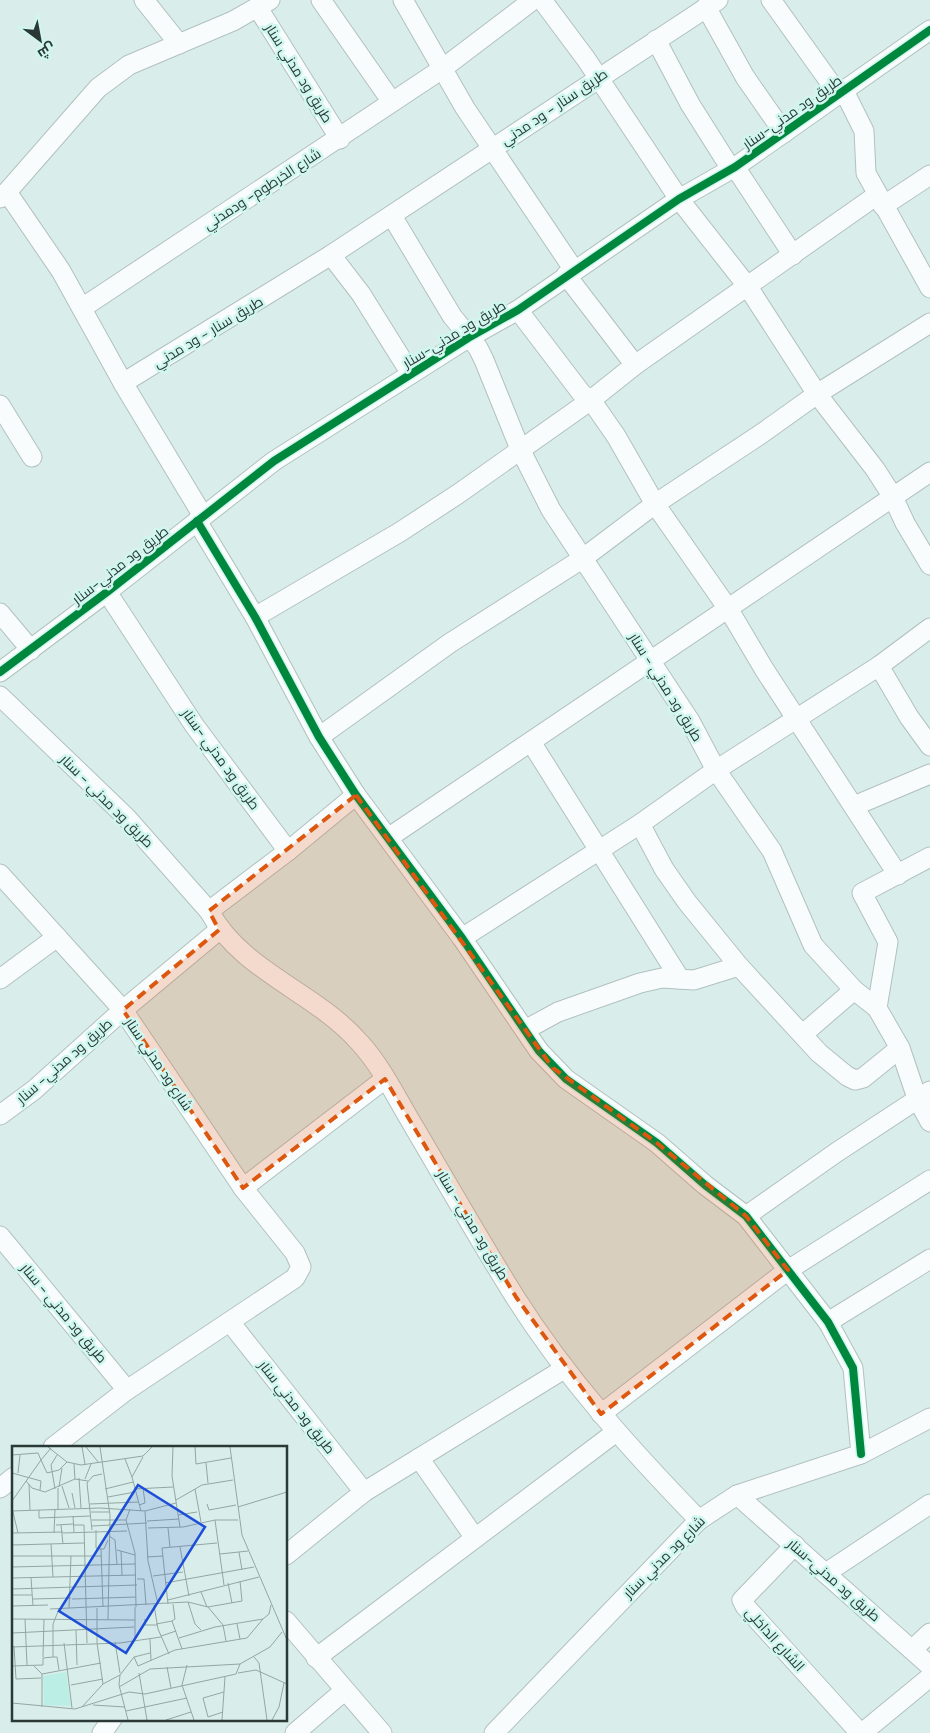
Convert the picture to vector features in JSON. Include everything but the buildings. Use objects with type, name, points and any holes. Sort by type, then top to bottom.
[{"type":"street","points":[[144,0],[179,44]]},
{"type":"street","points":[[321,0],[392,102]]},
{"type":"street","points":[[403,0],[436,54],[442,69],[491,149],[570,272],[635,365]]},
{"type":"street","name":"شارع الخرطوم- ودمدني","points":[[82,308],[274,180],[340,139],[442,69],[533,0]]},
{"type":"street","points":[[542,0],[598,78],[679,199],[748,287],[817,394],[875,469],[893,497],[905,523],[930,565]]},
{"type":"street","points":[[771,0],[842,93]]},
{"type":"street","points":[[264,4],[129,65],[98,88],[4,195],[61,271],[255,617],[319,737],[356,795],[462,938],[553,1068],[657,1143],[705,1185],[746,1216],[828,1322],[853,1368],[862,1454]]},
{"type":"street","name":"طريق ود مدني سنار","points":[[264,4],[340,139]]},
{"type":"street","points":[[712,4],[745,77],[784,133]]},
{"type":"street","name":"طريق سنار - ود مدني","points":[[124,383],[257,303],[392,216],[712,4]]},
{"type":"street","name":"طريق ود مدني-سنار","points":[[0,672],[32,650],[274,461],[468,338],[518,310],[570,272],[679,199],[733,168],[930,30]]},
{"type":"street","points":[[656,40],[690,104],[792,255]]},
{"type":"street","name":"طريق ود مدني-سنار","points":[[842,93],[864,130],[866,142],[864,164],[866,174],[930,288]]},
{"type":"street","points":[[255,617],[400,532],[458,494],[591,400],[635,365],[792,255],[880,201],[930,175]]},
{"type":"street","points":[[392,216],[452,316],[468,338]]},
{"type":"street","points":[[331,255],[361,294],[411,374]]},
{"type":"street","points":[[518,310],[582,394],[591,400],[634,465],[655,504],[729,610],[764,669],[898,875]]},
{"type":"street","points":[[319,737],[450,643],[582,559],[655,504],[817,394],[930,323]]},
{"type":"street","name":"طريق ود مدني - سنار","points":[[468,338],[478,348],[484,360],[520,449],[551,510],[690,720],[716,770],[772,851],[813,945],[854,990],[877,1008],[900,1048]]},
{"type":"street","points":[[0,405],[32,456]]},
{"type":"street","points":[[388,838],[729,610],[930,472]]},
{"type":"street","name":"طريق ود مدني -سنار","points":[[107,592],[194,725],[288,851]]},
{"type":"street","points":[[0,613],[32,650]]},
{"type":"street","points":[[462,938],[640,824],[716,770],[879,666],[930,628]]},
{"type":"street","points":[[879,666],[909,717],[930,746]]},
{"type":"street","name":"طريق ود مدني - سنار","points":[[0,696],[126,817],[209,911],[219,930],[241,952],[329,1016],[360,1043],[385,1079],[516,1297],[564,1369],[616,1432],[699,1520]]},
{"type":"street","points":[[531,742],[680,979]]},
{"type":"street","points":[[854,806],[930,774]]},
{"type":"street","points":[[209,911],[288,851],[356,795]]},
{"type":"street","points":[[640,824],[664,869],[687,902],[739,966],[819,1053],[847,1076],[855,1080],[863,1078],[900,1048],[924,1094],[930,1122]]},
{"type":"street","points":[[877,1008],[888,942],[862,893],[930,857]]},
{"type":"street","name":"شارع ود مدني سنار","points":[[0,874],[123,1010],[244,1188],[294,1253],[301,1267],[295,1278],[230,1322]]},
{"type":"street","name":"طريق ود مدني- سنار","points":[[0,1115],[34,1090],[123,1010],[219,930]]},
{"type":"street","points":[[0,979],[57,937]]},
{"type":"street","points":[[525,1030],[558,1012],[640,983],[662,978],[694,980],[739,966]]},
{"type":"street","points":[[803,1034],[854,990]]},
{"type":"street","points":[[244,1188],[385,1079]]},
{"type":"street","points":[[746,1216],[924,1094]]},
{"type":"street","points":[[601,1414],[788,1270],[930,1180]]},
{"type":"street","name":"طريق ود مدني - سنار","points":[[0,1236],[127,1390]]},
{"type":"street","points":[[828,1322],[930,1259]]},
{"type":"street","points":[[54,1446],[127,1390],[230,1322]]},
{"type":"street","name":"طريق ود مدني سنار","points":[[230,1322],[364,1492]]},
{"type":"street","points":[[288,1553],[364,1492],[564,1369]]},
{"type":"street","name":"شارع ود مدني سنار","points":[[494,1733],[699,1520],[737,1495],[862,1454],[930,1418]]},
{"type":"street","points":[[316,1658],[616,1432]]},
{"type":"street","points":[[419,1458],[475,1538]]},
{"type":"street","points":[[0,1488],[12,1479]]},
{"type":"street","name":"طريق ود مدني-سنار","points":[[737,1495],[913,1648],[930,1666]]},
{"type":"street","points":[[826,1573],[930,1504]]},
{"type":"street","name":"الشارع الداخلي","points":[[795,1545],[742,1600],[745,1606],[861,1733]]},
{"type":"street","points":[[288,1623],[382,1733]]},
{"type":"street","points":[[913,1648],[930,1633]]},
{"type":"street","points":[[861,1733],[930,1677]]},
{"type":"street","points":[[295,1733],[344,1691]]},
{"type":"street","points":[[102,1733],[111,1720]]},
{"type":"highlighted area","points":[[356,795],[553,1068],[657,1143],[746,1216],[788,1270],[601,1414],[516,1297],[385,1079],[243,1188],[123,1010],[219,930],[209,911]]},
{"type":"cycle path","points":[[0,672],[107,592],[274,461],[468,338],[518,310],[679,199],[735,167],[930,30]]},
{"type":"cycle path","points":[[197,521],[255,617],[319,737],[356,795],[462,938],[539,1051],[566,1079],[657,1143],[705,1185],[746,1216],[828,1322],[853,1368],[861,1454]]}]
